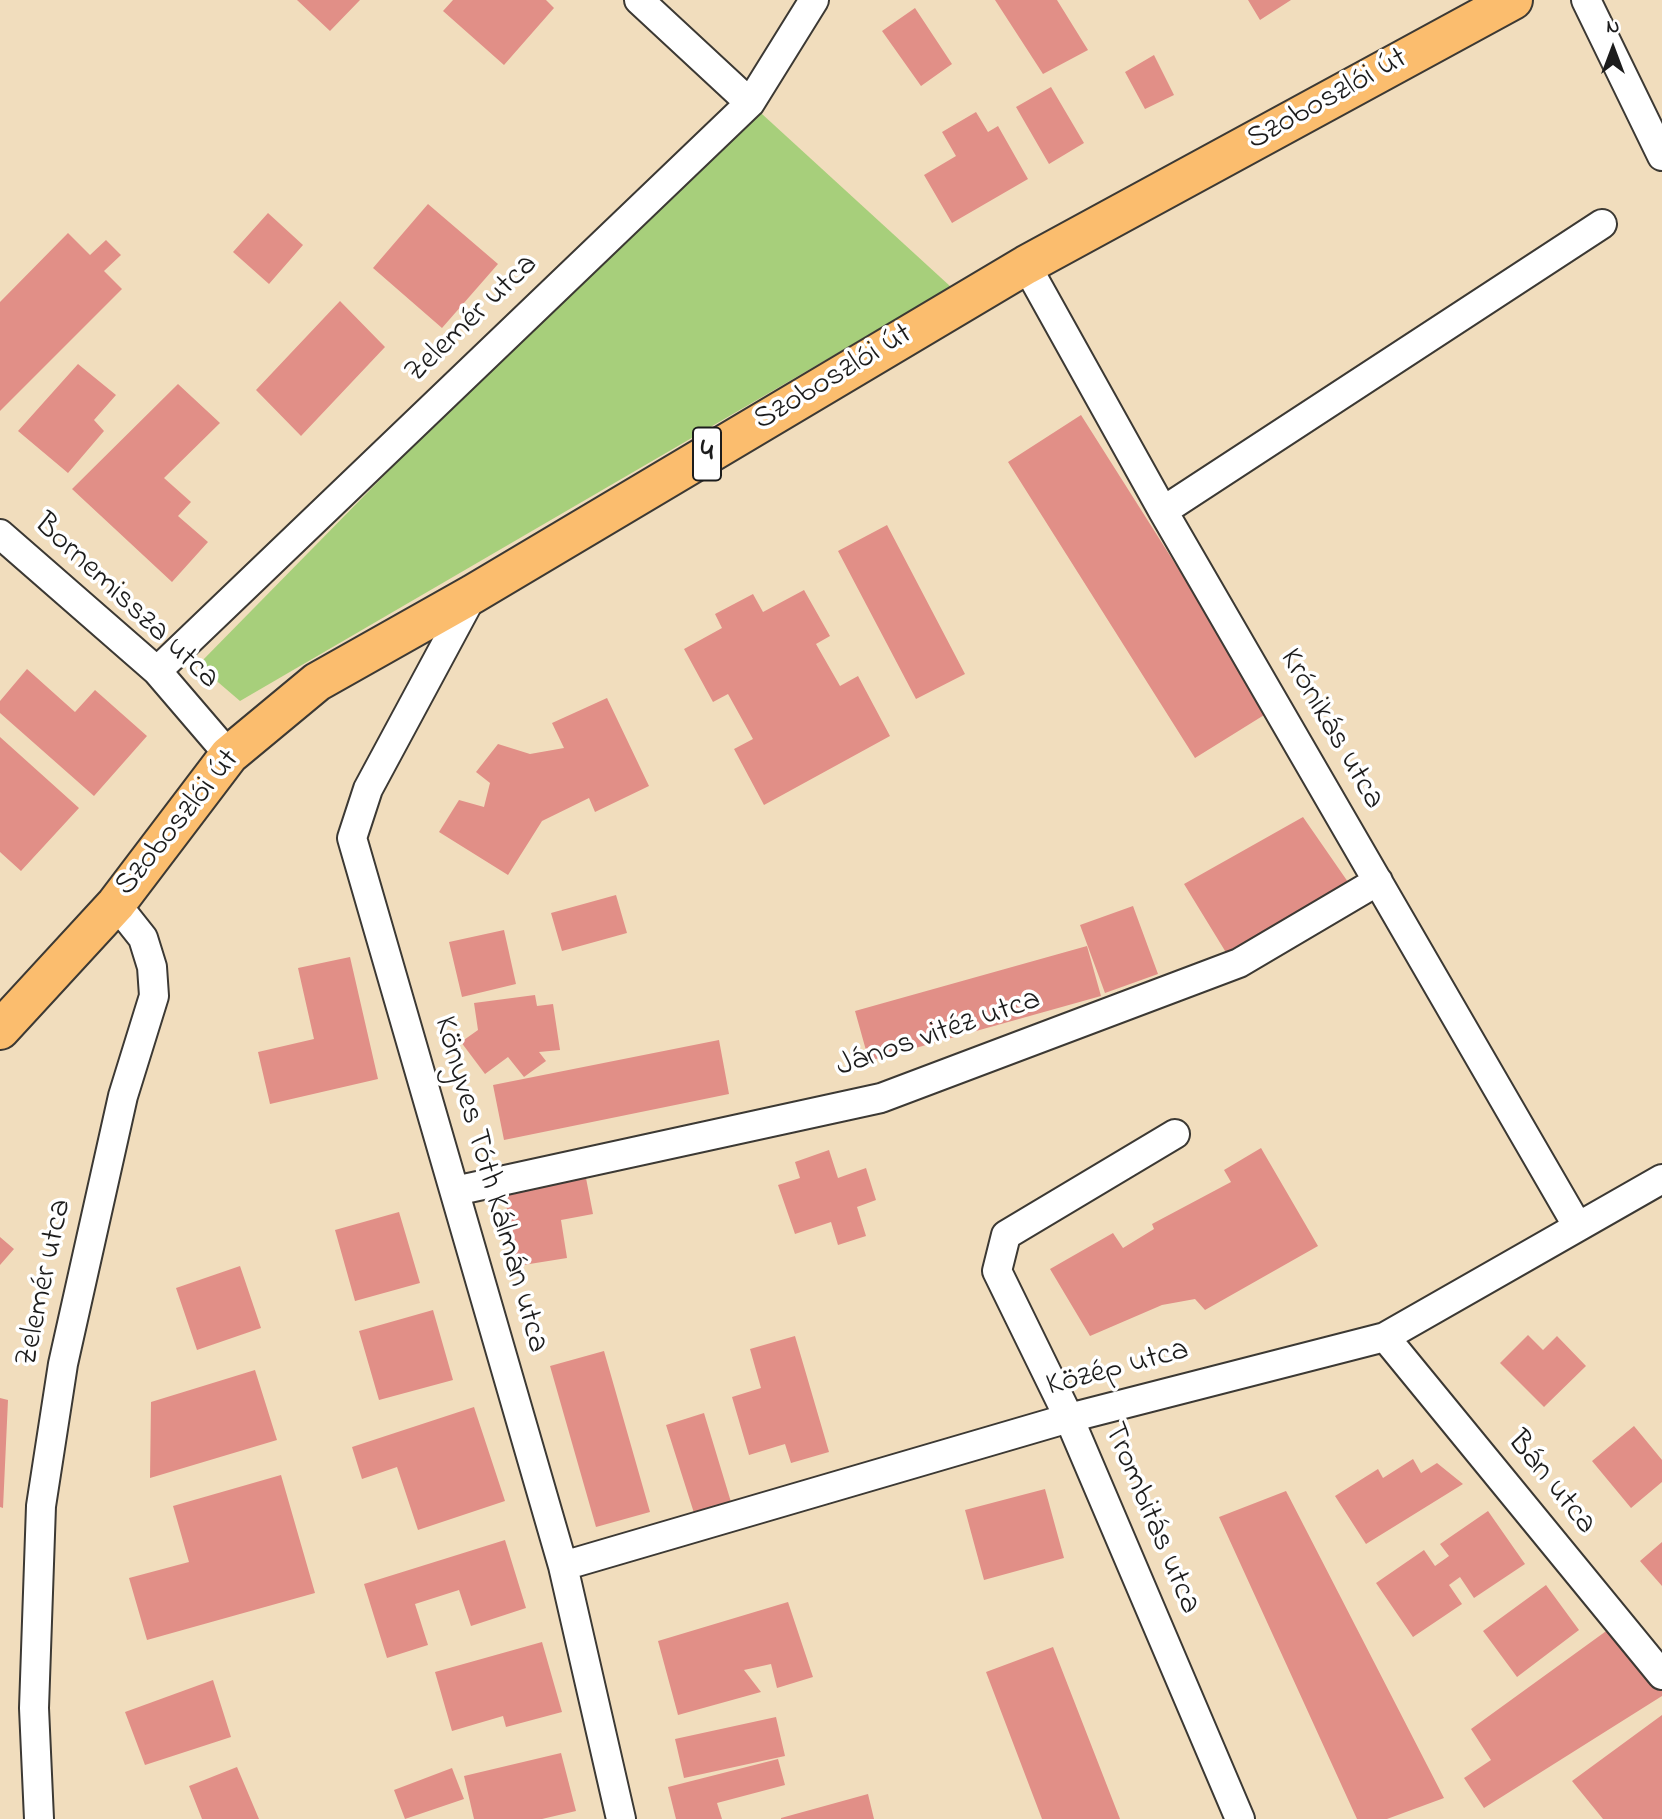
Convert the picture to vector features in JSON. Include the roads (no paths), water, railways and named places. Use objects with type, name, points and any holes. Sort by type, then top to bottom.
[{"type":"main road","name":"Szoboszlói út","points":[[0,1030],[116,904],[229,755],[317,682],[473,593],[1026,265],[1513,0]]},
{"type":"street","points":[[639,0],[750,103]]},
{"type":"street","name":"Zelemér utca","points":[[157,671],[750,103],[814,0]]},
{"type":"street","points":[[1586,0],[1662,156]]},
{"type":"street","points":[[1163,512],[1602,224]]},
{"type":"street","name":"Krónikás utca","points":[[1026,265],[1163,512],[1578,1227]]},
{"type":"street","name":"Bornemissza utca","points":[[0,534],[157,671],[229,755]]},
{"type":"street","name":"Könyves Tóth Kálmán utca","points":[[473,593],[368,789],[352,838],[564,1566],[621,1819]]},
{"type":"street","name":"János vitéz utca","points":[[455,1191],[881,1098],[1239,963],[1378,881]]},
{"type":"street","name":"Zelemér utca","points":[[39,1819],[34,1708],[41,1506],[63,1364],[123,1096],[154,996],[152,967],[143,938],[116,904]]},
{"type":"street","name":"Trombitás utca","points":[[1175,1133],[1006,1235],[997,1271],[1069,1418],[1240,1819]]},
{"type":"street","name":"Közép utca","points":[[564,1566],[1069,1418],[1385,1337],[1662,1179]]},
{"type":"street","name":"Bán utca","points":[[1385,1337],[1662,1675]]}]
